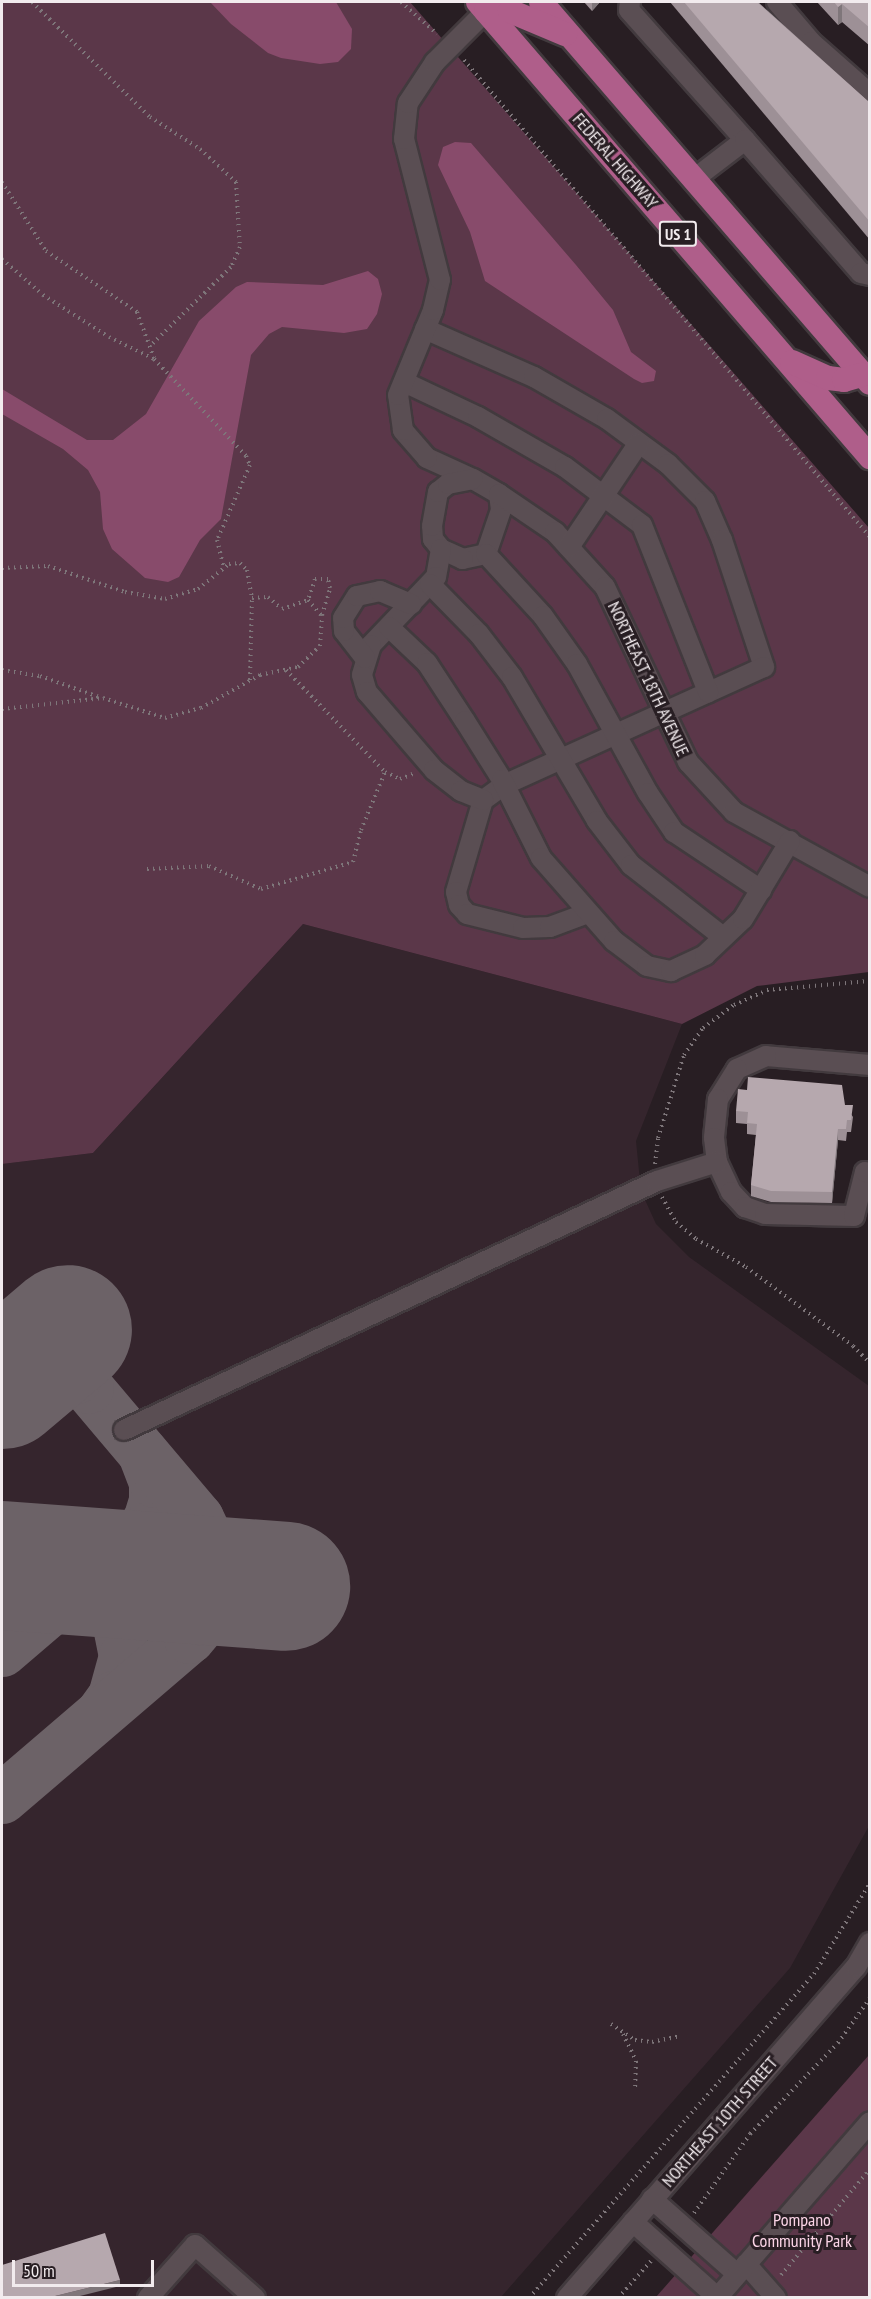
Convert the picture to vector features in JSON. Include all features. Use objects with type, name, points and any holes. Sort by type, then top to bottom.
[{"type":"main road","name":"US 1","points":[[541,2],[867,375]]},
{"type":"main road","points":[[482,6],[510,11],[572,38]]},
{"type":"main road","name":"FEDERAL HIGHWAY","points":[[482,6],[870,457]]},
{"type":"main road","points":[[787,360],[828,378],[844,380],[867,375]]},
{"type":"street","points":[[630,2],[629,10],[861,273],[870,275]]},
{"type":"street","points":[[777,2],[810,42],[870,94]]},
{"type":"street","points":[[482,6],[451,46],[435,62],[408,103],[404,139],[440,280],[425,329],[398,395],[403,430],[427,458],[438,492],[432,526],[433,539],[441,549],[463,559],[486,554]]},
{"type":"street","points":[[694,179],[745,140]]},
{"type":"street","points":[[425,329],[534,377],[607,419],[668,464],[705,501],[722,540],[764,667],[504,785],[483,800],[456,892],[459,905],[467,914],[523,928],[550,927],[588,913]]},
{"type":"street","points":[[404,382],[478,417],[565,467],[642,525],[708,692]]},
{"type":"street","points":[[569,547],[639,443]]},
{"type":"street","points":[[427,458],[499,494],[501,510],[486,554]]},
{"type":"street","points":[[438,492],[448,484],[473,479]]},
{"type":"street","name":"NORTHEAST 18TH AVENUE","points":[[499,494],[555,532],[605,587],[688,762],[734,812],[870,887]]},
{"type":"street","points":[[441,549],[436,578],[389,627],[365,658],[362,675],[367,692],[432,768],[461,791],[483,800]]},
{"type":"street","points":[[486,554],[543,616],[616,733],[648,793],[674,832],[761,890]]},
{"type":"street","points":[[430,584],[478,634],[512,677],[597,821],[632,865],[723,938]]},
{"type":"street","points":[[365,658],[344,631],[343,618],[357,596],[380,591],[411,604]]},
{"type":"street","points":[[389,627],[427,663],[504,785],[541,858],[588,913],[646,966],[671,971],[705,955],[743,919],[790,841]]},
{"type":"street","points":[[870,1065],[766,1056],[737,1069],[718,1099],[714,1138],[717,1162],[731,1192],[745,1207],[765,1214],[854,1216],[865,1172],[870,1173]]},
{"type":"street","points":[[124,1430],[657,1181],[717,1162]]},
{"type":"street","name":"NORTHEAST 10TH STREET","points":[[567,2298],[856,1967],[870,1943]]},
{"type":"street","points":[[633,2222],[717,2297],[870,2122]]},
{"type":"street","points":[[652,2199],[776,2298]]},
{"type":"street","points":[[148,2298],[195,2245],[243,2294]]},
{"type":"path","points":[[32,2],[150,117],[200,149],[236,182],[240,247],[231,267],[151,345]]},
{"type":"path","points":[[401,2],[451,46],[870,537]]},
{"type":"path","points":[[2,182],[46,251],[137,312],[151,345],[154,359]]},
{"type":"path","points":[[2,259],[44,295],[110,337],[154,359],[246,456],[250,465],[217,540],[224,568]]},
{"type":"path","points":[[2,568],[48,566],[124,592],[165,599],[198,589],[224,568],[240,563],[247,570],[252,598],[250,681]]},
{"type":"path","points":[[2,670],[40,676],[165,718],[201,708],[250,681],[298,667],[320,646],[322,615],[330,588],[328,579],[315,579],[308,600]]},
{"type":"path","points":[[252,598],[268,597],[282,609],[308,600]]},
{"type":"path","points":[[308,600],[322,615]]},
{"type":"path","points":[[286,669],[385,772],[400,779],[432,768]]},
{"type":"path","points":[[2,709],[103,698]]},
{"type":"path","points":[[147,868],[209,866],[261,890],[352,862],[361,830],[385,772]]},
{"type":"path","points":[[870,981],[767,990],[734,1005],[704,1028],[684,1055],[658,1138],[654,1172],[676,1222],[689,1233],[746,1267],[853,1346],[870,1363]]},
{"type":"path","points":[[529,2298],[814,1974],[870,1883]]},
{"type":"path","points":[[683,2226],[744,2142],[838,2043],[870,1998]]},
{"type":"path","points":[[611,2024],[623,2034],[652,2042],[680,2037]]},
{"type":"path","points":[[623,2034],[636,2061],[635,2088]]},
{"type":"path","points":[[784,2279],[780,2273],[870,2169]]},
{"type":"path","points":[[618,2298],[663,2248]]},
{"type":"shaded area","points":[[210,2],[336,2],[352,29],[351,49],[338,62],[320,64],[281,58],[268,53],[231,24]]},
{"type":"shaded area","points":[[455,142],[471,143],[576,265],[613,310],[631,352],[656,371],[654,381],[642,383],[634,379],[485,281],[470,232],[438,165],[443,147]]},
{"type":"shaded area","points":[[368,271],[378,279],[382,294],[377,314],[367,329],[344,333],[282,327],[269,334],[251,355],[221,519],[200,540],[179,577],[168,582],[145,578],[112,549],[103,529],[100,492],[88,470],[63,449],[2,414],[2,389],[87,440],[113,440],[146,414],[199,321],[236,287],[247,282],[323,285]]},
{"type":"shaded area","points":[[303,924],[682,1024],[636,1141],[641,1191],[656,1224],[689,1257],[869,1386],[869,1826],[790,1968],[501,2297],[2,2297],[2,1164],[93,1153]]},
{"type":"green space","points":[[2,2],[410,2],[869,528],[869,972],[757,986],[682,1024],[303,924],[93,1153],[2,1164]]},
{"type":"green space","name":"Pompano Community Park","points":[[869,2055],[869,2297],[656,2297]]},
{"type":"building","points":[[684,2],[757,2],[870,103],[870,222]]},
{"type":"building","points":[[834,2],[870,2],[870,28],[842,4],[838,7]]},
{"type":"building","points":[[748,1077],[842,1085],[845,1105],[853,1105],[851,1120],[847,1120],[846,1129],[838,1129],[832,1192],[771,1191],[751,1185],[757,1124],[747,1123],[748,1112],[736,1111],[738,1089],[747,1090]]},
{"type":"building","points":[[105,2233],[120,2280],[47,2298],[2,2298],[2,2265]]},
{"type":"taxiway","points":[[2,1383],[23,1374],[59,1372],[76,1378],[88,1388],[198,1518],[217,1558],[218,1582],[204,1620],[189,1638],[2,1798]]},
{"type":"taxiway","points":[[2,1651],[135,1537],[148,1520],[154,1500],[154,1482],[143,1453]]},
{"type":"taxiway","points":[[91,1574],[116,1616],[124,1656],[113,1696],[102,1711]]},
{"type":"runway","points":[[2,1384],[67,1329]]},
{"type":"runway","points":[[2,1565],[285,1586]]}]
